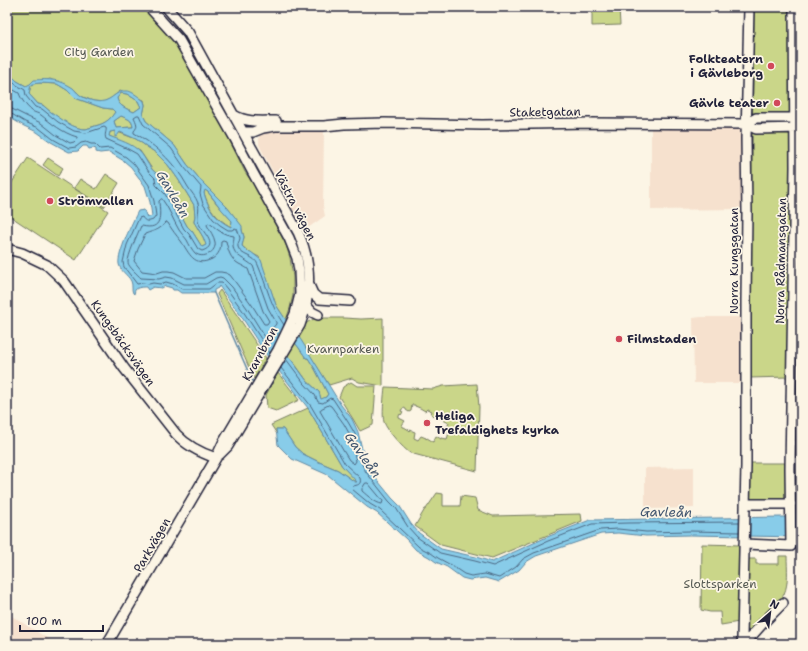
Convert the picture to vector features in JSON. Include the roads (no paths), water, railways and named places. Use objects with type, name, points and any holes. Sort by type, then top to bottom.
[{"type":"main road","name":"Västra vägen","points":[[150,7],[179,40],[289,238],[297,258],[300,294]]},
{"type":"main road","name":"Västra vägen","points":[[166,7],[188,32],[298,232],[304,246],[308,267],[309,283],[306,306]]},
{"type":"main road","name":"Norra Kungsgatan","points":[[746,641],[744,514],[746,466],[746,124],[749,7]]},
{"type":"main road","name":"Norra Rådmansgatan","points":[[744,542],[791,543],[790,455],[795,166],[798,128],[794,7]]},
{"type":"main road","name":"Staketgatan","points":[[234,115],[248,121],[324,122],[344,124]]},
{"type":"main road","name":"Staketgatan","points":[[746,124],[756,118],[798,118]]},
{"type":"main road","name":"Staketgatan","points":[[243,132],[253,125],[266,121]]},
{"type":"main road","name":"Staketgatan","points":[[243,132],[253,132],[263,128],[275,126],[324,126],[384,123],[482,125],[597,123],[746,124],[756,129],[798,128]]},
{"type":"main road","points":[[234,137],[243,132]]},
{"type":"main road","name":"Kungsbäcksvägen","points":[[7,249],[22,253],[47,265],[64,281],[124,368],[181,440],[197,450],[216,458]]},
{"type":"main road","points":[[309,283],[313,294],[319,299],[350,301]]},
{"type":"main road","points":[[300,294],[306,306],[312,312],[305,318]]},
{"type":"main road","points":[[300,294],[305,318]]},
{"type":"main road","points":[[305,318],[300,309],[316,304]]},
{"type":"main road","name":"Kvarnbron","points":[[248,406],[289,327],[305,318]]},
{"type":"main road","name":"Parkvägen","points":[[108,644],[216,458],[223,443],[248,406]]},
{"type":"main road","points":[[745,504],[791,504]]},
{"type":"main road","points":[[746,641],[783,603]]},
{"type":"water","name":"Gavleån","points":[[7,71],[17,81],[26,86],[34,80],[54,80],[68,85],[83,97],[94,101],[105,101],[119,92],[128,91],[144,101],[145,105],[143,115],[146,121],[174,145],[187,164],[203,183],[227,207],[242,226],[244,237],[242,246],[261,260],[276,305],[301,340],[341,405],[352,419],[358,432],[365,462],[369,470],[399,505],[411,524],[419,533],[441,549],[492,562],[547,537],[590,520],[801,518],[801,537],[690,535],[646,536],[618,533],[601,534],[536,556],[526,562],[519,570],[499,582],[485,578],[470,580],[462,578],[447,567],[416,550],[377,513],[367,507],[328,475],[292,459],[278,445],[276,429],[283,429],[295,447],[303,454],[338,470],[357,482],[342,466],[308,408],[268,357],[219,286],[214,290],[214,293],[181,293],[165,286],[162,288],[153,287],[148,290],[146,287],[140,287],[135,290],[134,294],[133,293],[131,281],[122,271],[119,264],[120,253],[138,211],[144,210],[147,218],[152,216],[150,202],[145,186],[131,167],[109,152],[96,152],[96,149],[89,149],[87,146],[83,146],[78,151],[69,152],[37,132],[7,116]],"holes":[[[34,84],[57,84],[67,90],[75,98],[103,108],[112,109],[115,112],[109,119],[101,124],[86,129],[77,128],[49,111],[44,106],[38,104],[29,94],[31,86]],[[121,93],[127,94],[138,101],[141,107],[134,112],[121,105],[117,98]],[[121,116],[131,121],[133,127],[116,128],[114,121]],[[115,131],[115,137],[120,132],[136,139],[156,153],[168,165],[194,205],[194,222],[206,245],[202,247],[187,226],[168,191],[160,183],[159,174],[153,171],[137,149],[126,142],[109,136],[110,132]],[[205,190],[232,221],[231,227],[221,221],[213,213],[204,193]],[[282,331],[293,340],[315,369],[328,394],[326,397],[321,399],[319,392],[307,381],[290,358],[283,352],[278,340],[278,334]]]},
{"type":"waterway","points":[[214,293],[254,385]]},
{"type":"place","name":"Folkteatern i Gävleborg","points":[[771,66]]},
{"type":"place","name":"Gävle teater","points":[[777,103]]},
{"type":"place","name":"Strömvallen","points":[[50,201]]},
{"type":"place","name":"Filmstaden","points":[[619,339]]},
{"type":"place","name":"Heliga Trefaldighets kyrka","points":[[427,423]]},
{"type":"park label","name":"City Garden","points":[[99,52]]},
{"type":"park label","name":"Kvarnparken","points":[[343,349]]},
{"type":"park label","name":"Slottsparken","points":[[720,584]]}]
